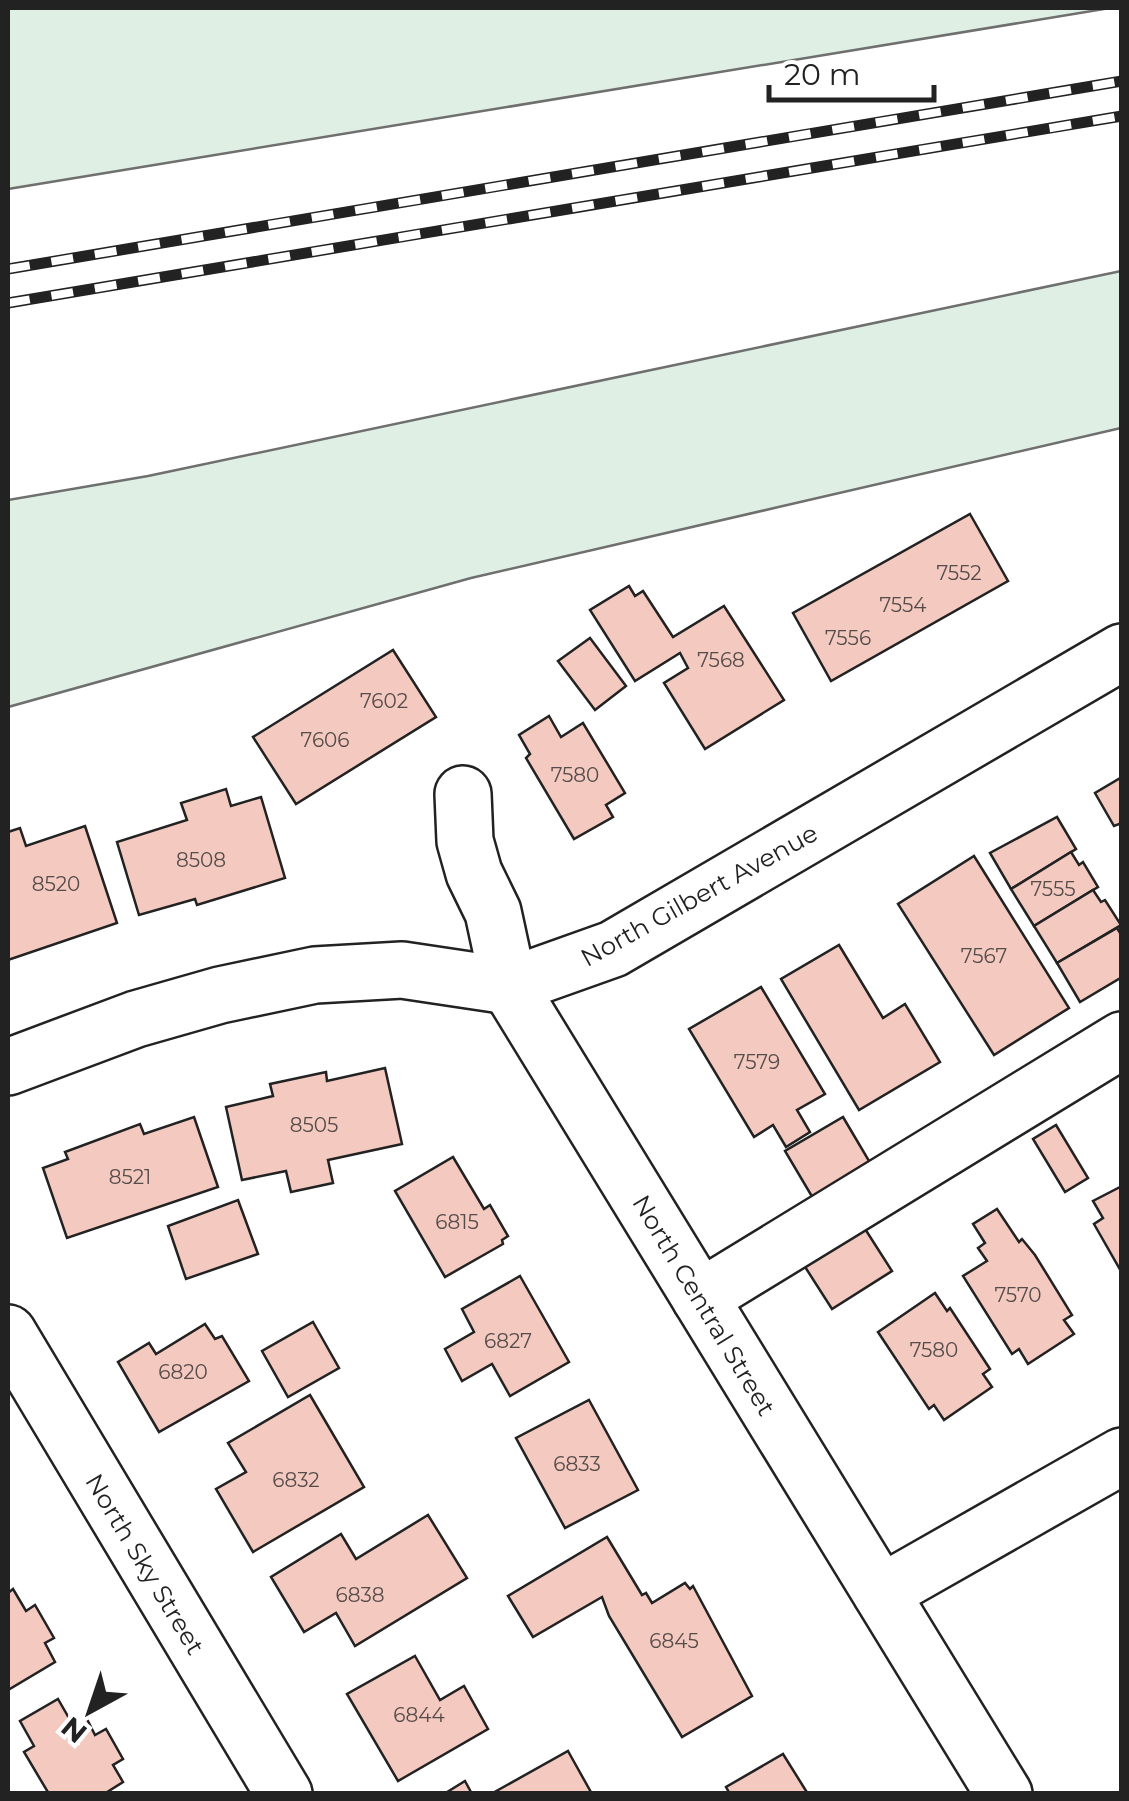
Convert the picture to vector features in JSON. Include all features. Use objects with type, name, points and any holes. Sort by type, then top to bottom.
[{"type":"street","name":"North Gilbert Avenue","points":[[8,1067],[136,1019],[220,994],[315,975],[402,970],[509,986],[613,949],[1122,652]]},
{"type":"street","name":"North Central Street","points":[[463,794],[465,841],[492,912],[509,986],[1004,1794]]},
{"type":"street","points":[[700,1298],[1122,1040]]},
{"type":"street","name":"North Sky Street","points":[[8,1333],[284,1794]]},
{"type":"street","points":[[881,1593],[1122,1456]]},
{"type":"green space","points":[[8,8],[1110,8],[8,189]]},
{"type":"green space","points":[[1121,271],[1121,428],[471,578],[8,707],[8,500],[148,476]]},
{"type":"building","points":[[970,514],[1008,581],[831,681],[793,613]]},
{"type":"building","points":[[629,586],[635,596],[643,591],[673,637],[724,606],[784,700],[705,749],[664,683],[688,668],[680,653],[635,681],[590,610]]},
{"type":"building","points":[[590,638],[626,686],[595,710],[558,661]]},
{"type":"building","points":[[393,650],[436,717],[296,804],[253,737]]},
{"type":"building","points":[[549,716],[561,737],[583,723],[625,793],[606,805],[613,817],[574,839],[526,758],[530,754],[519,735]]},
{"type":"building","points":[[1122,777],[1122,823],[1114,826],[1095,793]]},
{"type":"building","points":[[226,789],[231,806],[261,797],[285,878],[197,905],[195,899],[139,915],[117,842],[187,820],[181,803]]},
{"type":"building","points":[[1057,817],[1076,849],[1011,889],[990,853]]},
{"type":"building","points":[[85,826],[117,923],[8,960],[8,832],[20,828],[26,846]]},
{"type":"building","points":[[1071,852],[1079,865],[1083,862],[1098,887],[1034,926],[1011,889]]},
{"type":"building","points":[[974,856],[1069,1008],[994,1055],[898,904]]},
{"type":"building","points":[[1093,890],[1101,902],[1105,900],[1121,925],[1057,963],[1034,926]]},
{"type":"building","points":[[1117,928],[1122,936],[1122,977],[1080,1002],[1057,963]]},
{"type":"building","points":[[839,945],[883,1018],[905,1004],[940,1062],[859,1110],[781,979]]},
{"type":"building","points":[[761,987],[825,1094],[797,1110],[810,1132],[786,1147],[773,1125],[754,1137],[689,1029]]},
{"type":"building","points":[[385,1068],[402,1144],[328,1160],[333,1183],[291,1192],[286,1171],[242,1180],[226,1107],[273,1096],[270,1084],[326,1072],[327,1081]]},
{"type":"building","points":[[194,1117],[218,1187],[67,1238],[43,1168],[68,1159],[65,1152],[140,1124],[144,1134]]},
{"type":"building","points":[[843,1117],[875,1171],[817,1205],[785,1151]]},
{"type":"building","points":[[1056,1125],[1088,1178],[1065,1192],[1033,1139]]},
{"type":"building","points":[[453,1157],[484,1209],[490,1205],[508,1236],[503,1244],[445,1277],[395,1191]]},
{"type":"building","points":[[1122,1186],[1122,1273],[1094,1224],[1103,1218],[1093,1201]]},
{"type":"building","points":[[238,1200],[258,1254],[186,1279],[168,1226]]},
{"type":"building","points":[[997,1209],[1019,1242],[1022,1239],[1035,1255],[1072,1315],[1064,1320],[1074,1334],[1028,1364],[1019,1349],[1012,1354],[963,1276],[987,1261],[978,1248],[985,1243],[973,1224]]},
{"type":"building","points":[[860,1221],[892,1271],[832,1309],[800,1259]]},
{"type":"building","points":[[520,1276],[569,1362],[510,1396],[492,1364],[462,1381],[445,1349],[474,1332],[462,1309]]},
{"type":"building","points":[[935,1293],[947,1311],[950,1308],[990,1369],[983,1374],[992,1387],[944,1420],[934,1405],[929,1409],[878,1332]]},
{"type":"building","points":[[313,1322],[339,1368],[288,1397],[262,1351]]},
{"type":"building","points":[[205,1324],[215,1339],[222,1336],[249,1381],[159,1432],[118,1362],[149,1343],[156,1354]]},
{"type":"building","points":[[310,1395],[364,1487],[253,1552],[216,1489],[246,1472],[228,1443]]},
{"type":"building","points":[[589,1400],[638,1490],[565,1528],[516,1438]]},
{"type":"building","points":[[428,1515],[467,1578],[355,1646],[336,1613],[304,1632],[271,1577],[341,1534],[356,1559]]},
{"type":"building","points":[[607,1537],[642,1595],[646,1593],[652,1603],[685,1583],[690,1589],[693,1586],[752,1696],[682,1737],[609,1616],[602,1597],[533,1637],[508,1596]]},
{"type":"building","points":[[13,1589],[26,1611],[35,1605],[54,1638],[45,1643],[55,1662],[8,1690],[8,1593]]},
{"type":"building","points":[[415,1656],[440,1700],[464,1686],[488,1729],[398,1781],[347,1694]]},
{"type":"building","points":[[58,1699],[73,1725],[86,1717],[95,1735],[106,1729],[123,1759],[113,1765],[123,1782],[104,1794],[49,1794],[24,1752],[34,1746],[20,1721]]},
{"type":"building","points":[[568,1751],[592,1794],[491,1794]]},
{"type":"building","points":[[783,1754],[808,1794],[730,1794],[726,1787]]},
{"type":"building","points":[[465,1781],[472,1794],[444,1794]]},
{"type":"railway","points":[[8,269],[1122,81]]},
{"type":"railway","points":[[8,303],[1122,116]]}]
